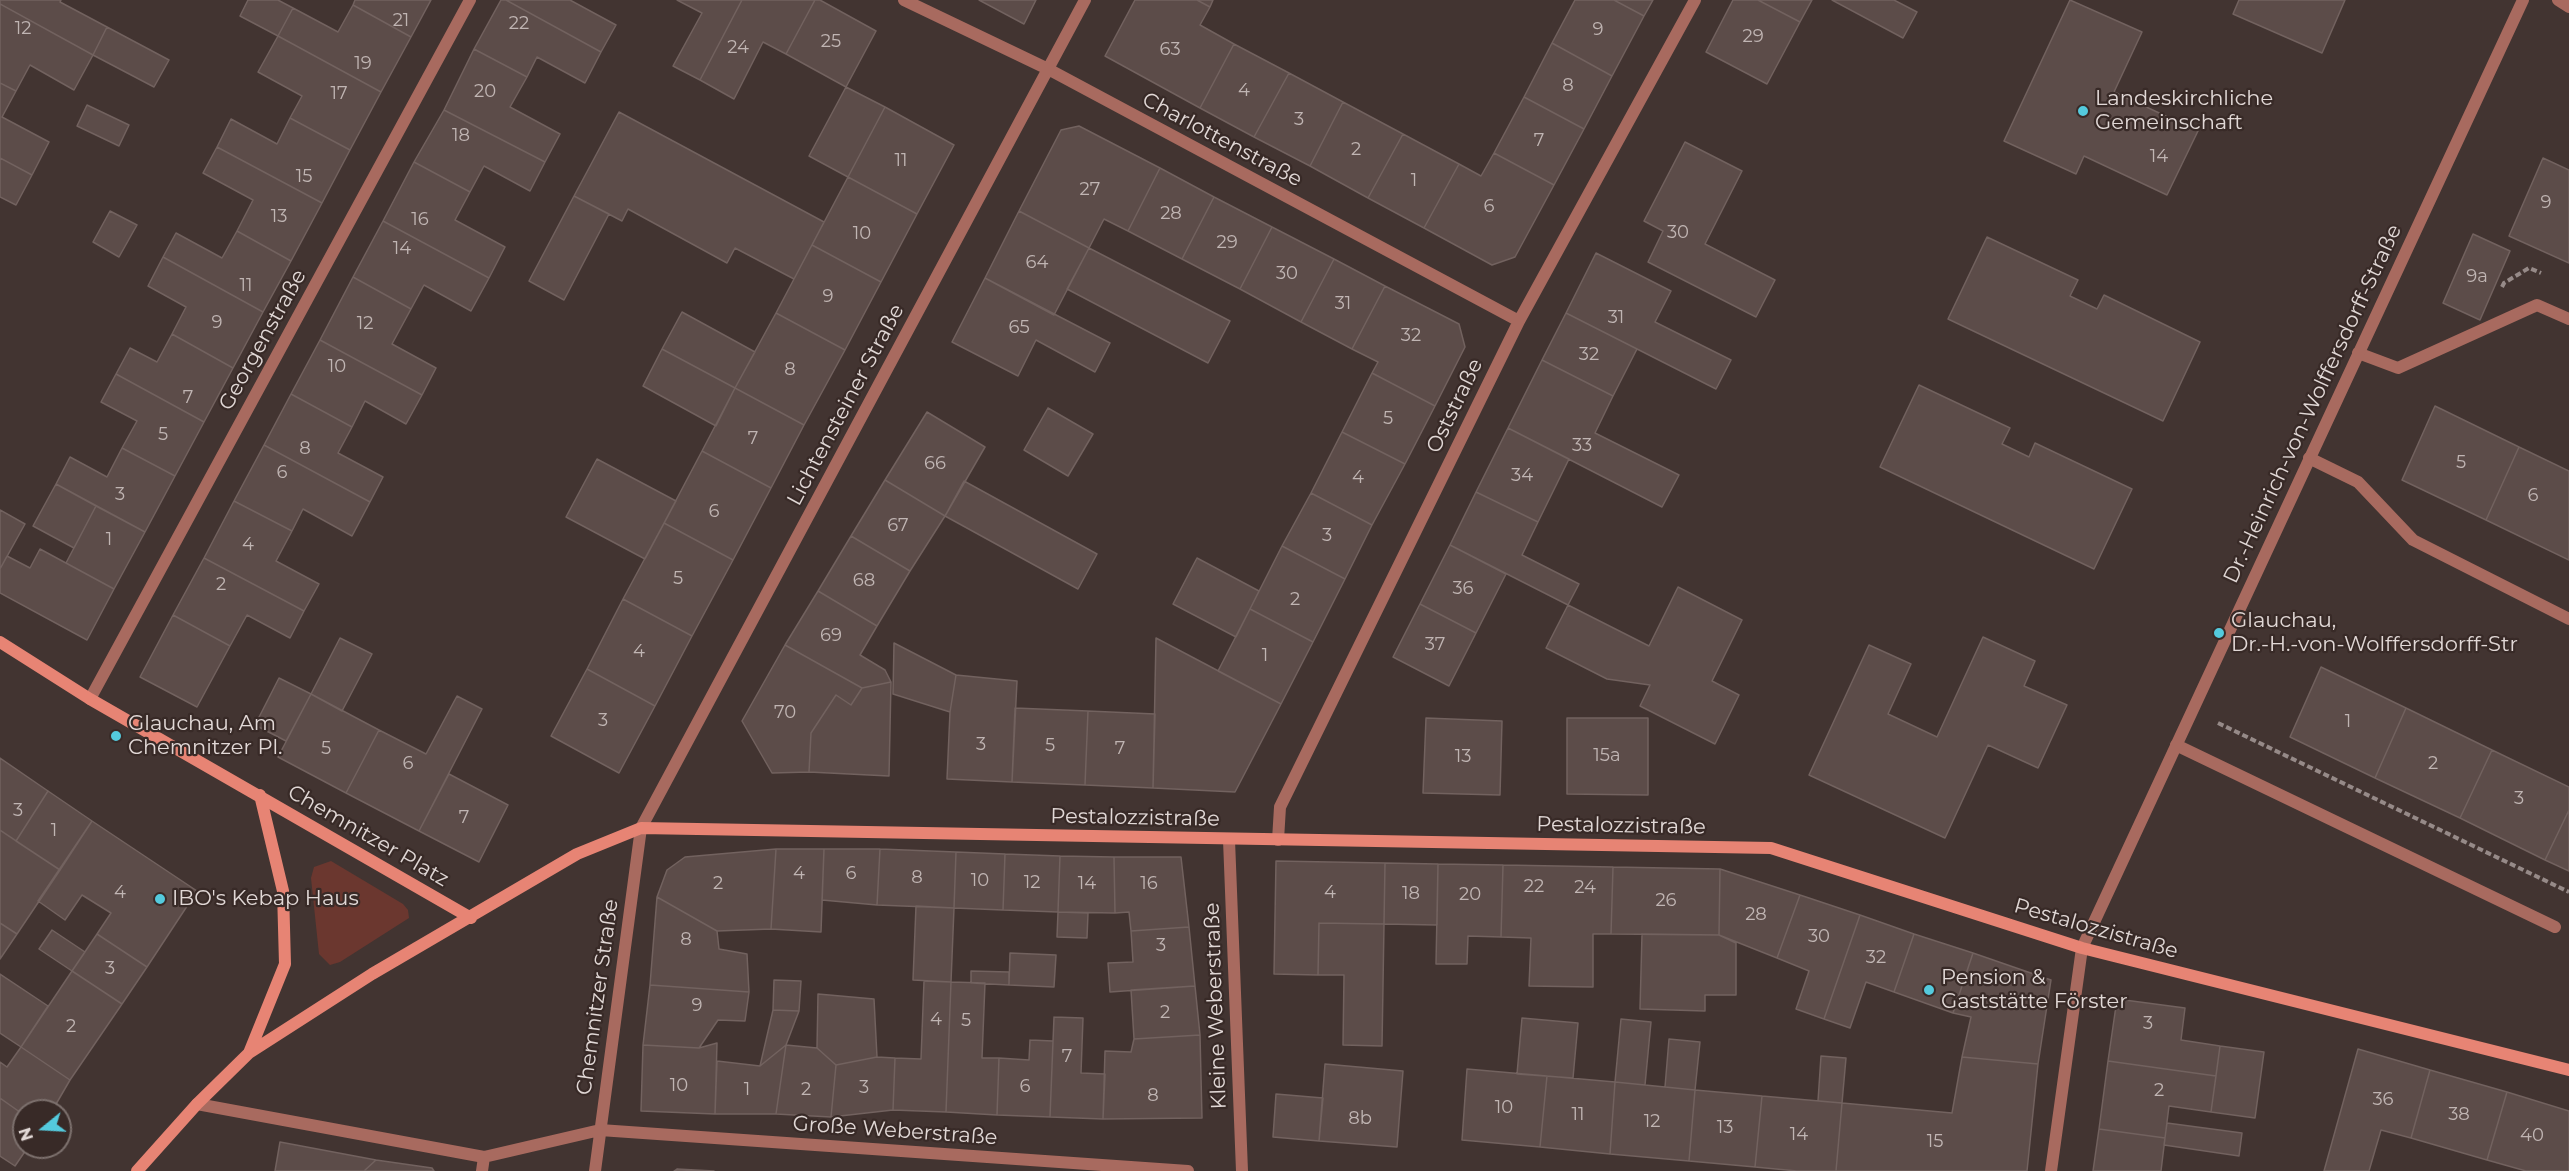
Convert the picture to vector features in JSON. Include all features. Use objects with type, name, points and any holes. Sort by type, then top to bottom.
[{"type":"street","name":"Georgenstraße","points":[[90,699],[470,0]]},
{"type":"street","name":"Charlottenstraße","points":[[904,0],[1048,69],[1519,321]]},
{"type":"street","name":"Lichtensteiner Straße","points":[[641,828],[1085,0]]},
{"type":"street","name":"Oststraße","points":[[1278,840],[1280,807],[1519,321],[1695,0]]},
{"type":"street","name":"Dr.-Heinrich-von-Wolffersdorff-Straße","points":[[2051,1171],[2082,948],[2523,0]]},
{"type":"street","points":[[2558,0],[2569,7]]},
{"type":"street","points":[[2358,353],[2398,368],[2537,305],[2569,319]]},
{"type":"street","points":[[2309,458],[2358,482],[2413,540],[2569,619]]},
{"type":"street","points":[[0,642],[90,699],[260,795]]},
{"type":"street","points":[[2176,745],[2555,927]]},
{"type":"street","name":"Chemnitzer Platz","points":[[260,795],[471,918]]},
{"type":"street","name":"Chemnitzer Platz","points":[[249,1053],[285,964],[283,891],[260,795]]},
{"type":"street","name":"Pestalozzistraße","points":[[641,828],[1771,848],[2082,948],[2569,1070]]},
{"type":"street","name":"Chemnitzer Platz","points":[[137,1171],[197,1104],[249,1053],[372,974],[577,854],[641,828]]},
{"type":"street","name":"Chemnitzer Straße","points":[[595,1171],[641,828]]},
{"type":"street","name":"Kleine Weberstraße","points":[[1229,840],[1242,1171]]},
{"type":"street","points":[[197,1104],[484,1157],[600,1130]]},
{"type":"street","name":"Große Weberstraße","points":[[600,1130],[1188,1171]]},
{"type":"street","points":[[482,1171],[484,1157]]},
{"type":"path","points":[[2192,711],[2569,892]]},
{"type":"shaded area","points":[[331,861],[403,904],[408,910],[409,918],[340,962],[330,965],[319,954],[311,878],[314,867]]},
{"type":"building","points":[[0,0],[61,0],[60,2],[107,27],[93,55],[0,4]]},
{"type":"building","points":[[248,0],[278,0],[293,8],[278,36],[240,16]]},
{"type":"building","points":[[355,0],[431,0],[411,37],[353,5]]},
{"type":"building","points":[[501,0],[506,0],[601,52],[585,83],[537,57],[527,77],[474,49]]},
{"type":"building","points":[[506,0],[570,0],[616,25],[601,52]]},
{"type":"building","points":[[677,0],[742,0],[700,80],[673,66],[702,13]]},
{"type":"building","points":[[742,0],[815,0],[786,54],[763,42],[734,99],[700,80]]},
{"type":"building","points":[[815,0],[820,0],[876,31],[846,87],[786,54]]},
{"type":"building","points":[[979,0],[1036,0],[1024,24]]},
{"type":"building","points":[[1135,0],[1197,0],[1210,7],[1200,25],[1234,44],[1200,108],[1105,56]]},
{"type":"building","points":[[1197,0],[1213,0],[1210,7]]},
{"type":"building","points":[[1575,0],[1614,0],[1644,16],[1612,76],[1552,43]]},
{"type":"building","points":[[1614,0],[1653,0],[1644,16]]},
{"type":"building","points":[[1733,0],[1758,0],[1800,22],[1767,84],[1706,52]]},
{"type":"building","points":[[1758,0],[1812,0],[1800,22]]},
{"type":"building","points":[[1832,0],[1894,0],[1917,12],[1903,38]]},
{"type":"building","points":[[2070,0],[2142,32],[2114,92],[2198,131],[2167,195],[2084,156],[2076,174],[2004,141]]},
{"type":"building","points":[[2239,0],[2345,0],[2322,53],[2233,14]]},
{"type":"building","points":[[0,4],[93,55],[74,90],[30,65],[16,91],[0,83]]},
{"type":"building","points":[[353,5],[411,37],[381,92],[278,36],[293,8],[338,32]]},
{"type":"building","points":[[107,27],[169,60],[154,87],[93,55]]},
{"type":"building","points":[[278,36],[381,92],[350,150],[290,118],[302,96],[258,72]]},
{"type":"building","points":[[1552,43],[1612,76],[1584,129],[1524,97]]},
{"type":"building","points":[[1234,44],[1289,73],[1254,137],[1200,108]]},
{"type":"building","points":[[474,49],[527,77],[510,107],[560,134],[545,162],[444,110]]},
{"type":"building","points":[[1289,73],[1343,102],[1310,166],[1254,137]]},
{"type":"building","points":[[0,83],[16,91],[2,117],[49,142],[32,175],[0,158]]},
{"type":"building","points":[[846,87],[885,107],[848,177],[809,156]]},
{"type":"building","points":[[1524,97],[1584,129],[1554,185],[1494,153]]},
{"type":"building","points":[[1343,102],[1403,134],[1368,198],[1310,166]]},
{"type":"building","points":[[87,105],[129,125],[119,146],[77,126]]},
{"type":"building","points":[[885,107],[954,145],[917,214],[848,177]]},
{"type":"building","points":[[444,110],[545,162],[530,191],[484,166],[470,192],[414,162]]},
{"type":"building","points":[[619,112],[824,222],[794,279],[735,248],[727,263],[628,209],[622,221],[574,196]]},
{"type":"building","points":[[290,118],[350,150],[322,203],[217,147],[231,119],[277,144]]},
{"type":"building","points":[[1079,126],[1160,168],[1128,231],[1104,219],[1089,248],[1019,211],[1061,130]]},
{"type":"building","points":[[1403,134],[1459,164],[1424,228],[1368,198]]},
{"type":"building","points":[[1685,142],[1742,171],[1705,244],[1775,280],[1756,317],[1648,262],[1663,231],[1644,221]]},
{"type":"building","points":[[217,147],[322,203],[291,261],[237,231],[253,200],[203,173]]},
{"type":"building","points":[[1494,153],[1554,185],[1515,257],[1492,265],[1424,228],[1459,164],[1481,176]]},
{"type":"building","points":[[0,158],[32,175],[16,205],[0,197]]},
{"type":"building","points":[[2543,158],[2569,170],[2569,263],[2509,236]]},
{"type":"building","points":[[414,162],[470,192],[455,220],[505,247],[489,278],[383,221]]},
{"type":"building","points":[[1160,168],[1214,197],[1182,259],[1128,231]]},
{"type":"building","points":[[848,177],[917,214],[881,282],[812,245]]},
{"type":"building","points":[[574,196],[609,214],[564,300],[529,281]]},
{"type":"building","points":[[1214,197],[1272,227],[1240,289],[1182,259]]},
{"type":"building","points":[[110,211],[137,225],[119,257],[93,242]]},
{"type":"building","points":[[1019,211],[1089,248],[1054,315],[985,278]]},
{"type":"building","points":[[383,221],[489,278],[471,311],[424,285],[411,309],[353,277]]},
{"type":"building","points":[[1272,227],[1334,259],[1301,322],[1240,289]]},
{"type":"building","points":[[237,231],[291,261],[263,312],[163,257],[176,233],[222,258]]},
{"type":"building","points":[[2473,234],[2510,251],[2480,320],[2443,303]]},
{"type":"building","points":[[1987,237],[2078,280],[2070,296],[2097,309],[2104,295],[2200,342],[2163,421],[1948,319]]},
{"type":"building","points":[[812,245],[881,282],[845,350],[776,313]]},
{"type":"building","points":[[1089,248],[1230,321],[1208,363],[1067,289]]},
{"type":"building","points":[[1596,253],[1671,291],[1655,322],[1731,360],[1716,389],[1566,313]]},
{"type":"building","points":[[163,257],[263,312],[233,368],[172,334],[186,307],[148,286]]},
{"type":"building","points":[[1334,259],[1385,286],[1352,349],[1301,322]]},
{"type":"building","points":[[353,277],[411,309],[392,344],[436,368],[422,395],[320,340]]},
{"type":"building","points":[[985,278],[1110,343],[1095,372],[1036,340],[1018,376],[952,342]]},
{"type":"building","points":[[1385,286],[1459,324],[1465,347],[1435,406],[1372,373],[1378,362],[1352,349]]},
{"type":"building","points":[[682,312],[755,352],[735,388],[662,349]]},
{"type":"building","points":[[776,313],[845,350],[804,425],[735,388]]},
{"type":"building","points":[[1566,313],[1637,349],[1613,396],[1542,360]]},
{"type":"building","points":[[172,334],[233,368],[204,422],[116,374],[130,348],[157,362]]},
{"type":"building","points":[[320,340],[422,395],[406,424],[365,401],[352,427],[291,394]]},
{"type":"building","points":[[662,349],[735,388],[716,426],[643,386]]},
{"type":"building","points":[[1542,360],[1613,396],[1595,433],[1679,475],[1662,507],[1508,428]]},
{"type":"building","points":[[1372,373],[1435,406],[1405,464],[1342,432]]},
{"type":"building","points":[[116,374],[204,422],[175,476],[122,448],[137,421],[101,402]]},
{"type":"building","points":[[1919,385],[2010,428],[2002,444],[2029,457],[2035,443],[2132,489],[2094,569],[1880,467]]},
{"type":"building","points":[[735,388],[804,425],[771,488],[702,451]]},
{"type":"building","points":[[291,394],[352,427],[338,453],[383,477],[370,502],[264,445]]},
{"type":"building","points":[[2435,406],[2519,447],[2486,520],[2402,480]]},
{"type":"building","points":[[1048,408],[1093,434],[1068,476],[1024,450]]},
{"type":"building","points":[[927,412],[985,447],[945,516],[885,480]]},
{"type":"building","points":[[1508,428],[1569,459],[1538,522],[1476,492]]},
{"type":"building","points":[[1342,432],[1405,464],[1372,525],[1311,493]]},
{"type":"building","points":[[264,445],[370,502],[352,536],[303,509],[292,531],[234,501]]},
{"type":"building","points":[[2519,447],[2569,471],[2569,560],[2486,520]]},
{"type":"building","points":[[122,448],[175,476],[145,532],[56,484],[70,457],[107,477]]},
{"type":"building","points":[[702,451],[771,488],[733,560],[664,523]]},
{"type":"building","points":[[597,459],[676,501],[645,559],[566,517]]},
{"type":"building","points":[[885,480],[945,516],[910,571],[851,536]]},
{"type":"building","points":[[964,481],[1097,554],[1078,589],[945,516]]},
{"type":"building","points":[[56,484],[96,506],[74,548],[33,526]]},
{"type":"building","points":[[1476,492],[1538,522],[1522,555],[1579,584],[1568,605],[1450,545]]},
{"type":"building","points":[[1311,493],[1372,525],[1345,579],[1282,546]]},
{"type":"building","points":[[234,501],[292,531],[276,561],[319,584],[304,611],[204,558]]},
{"type":"building","points":[[96,506],[145,532],[114,589],[66,563]]},
{"type":"building","points":[[0,510],[25,524],[0,569]]},
{"type":"building","points":[[664,523],[733,560],[692,636],[623,599]]},
{"type":"building","points":[[851,536],[910,571],[877,626],[818,591]]},
{"type":"building","points":[[1450,545],[1506,574],[1476,633],[1420,604]]},
{"type":"building","points":[[1282,546],[1345,579],[1313,642],[1250,609]]},
{"type":"building","points":[[40,549],[114,589],[87,640],[0,593],[0,569],[7,556],[30,568]]},
{"type":"building","points":[[204,558],[304,611],[290,638],[247,615],[230,646],[173,615]]},
{"type":"building","points":[[1197,558],[1259,591],[1236,637],[1173,604]]},
{"type":"building","points":[[1678,587],[1742,620],[1712,681],[1739,695],[1715,744],[1640,706],[1650,685],[1607,679],[1546,648],[1568,605],[1649,646]]},
{"type":"building","points":[[818,591],[877,626],[860,655],[885,670],[891,682],[862,688],[785,645]]},
{"type":"building","points":[[623,599],[692,636],[655,706],[587,669]]},
{"type":"building","points":[[1420,604],[1476,633],[1449,686],[1393,657]]},
{"type":"building","points":[[1250,609],[1313,642],[1281,704],[1218,671]]},
{"type":"building","points":[[173,615],[230,646],[197,707],[140,677]]},
{"type":"building","points":[[1983,637],[2035,661],[2024,686],[2067,705],[2038,768],[1988,745],[1945,838],[1809,775],[1869,645],[1911,664],[1888,714],[1937,737]]},
{"type":"building","points":[[340,638],[372,654],[342,711],[311,694]]},
{"type":"building","points":[[1156,638],[1281,704],[1235,792],[1153,788]]},
{"type":"building","points":[[894,643],[956,675],[950,712],[893,694]]},
{"type":"building","points":[[785,645],[862,688],[851,705],[836,695],[811,733],[809,772],[772,773],[742,721]]},
{"type":"building","points":[[2321,667],[2406,708],[2375,778],[2290,737]]},
{"type":"building","points":[[587,669],[655,706],[619,773],[551,736]]},
{"type":"building","points":[[956,675],[1017,681],[1012,782],[947,779],[950,712]]},
{"type":"building","points":[[279,678],[311,694],[286,741],[255,725]]},
{"type":"building","points":[[891,682],[889,776],[809,772],[811,733],[836,695],[851,705],[862,688]]},
{"type":"building","points":[[311,694],[379,730],[346,793],[278,757]]},
{"type":"building","points":[[457,696],[482,709],[419,831],[346,793],[379,730],[426,754]]},
{"type":"building","points":[[1015,708],[1088,711],[1085,785],[1012,782]]},
{"type":"building","points":[[2406,708],[2492,750],[2460,818],[2375,778]]},
{"type":"building","points":[[1088,711],[1155,714],[1153,788],[1085,785]]},
{"type":"building","points":[[1426,718],[1502,721],[1500,795],[1423,793]]},
{"type":"building","points":[[1567,718],[1648,718],[1648,795],[1567,794]]},
{"type":"building","points":[[2492,750],[2569,787],[2569,810],[2545,860],[2460,818]]},
{"type":"building","points":[[0,758],[48,791],[16,841],[0,830]]},
{"type":"building","points":[[449,774],[508,805],[479,862],[419,831]]},
{"type":"building","points":[[48,791],[92,821],[60,870],[16,841]]},
{"type":"building","points":[[2569,810],[2569,871],[2545,860]]},
{"type":"building","points":[[92,821],[197,891],[147,967],[97,934],[111,913],[82,895],[65,920],[38,901]]},
{"type":"building","points":[[0,830],[60,870],[17,934],[0,923]]},
{"type":"building","points":[[776,849],[824,849],[821,932],[771,929]]},
{"type":"building","points":[[776,849],[771,929],[717,931],[657,897],[667,870],[685,857]]},
{"type":"building","points":[[824,849],[880,849],[877,905],[822,900]]},
{"type":"building","points":[[880,849],[956,852],[954,908],[877,905]]},
{"type":"building","points":[[956,852],[1005,854],[1003,910],[954,908]]},
{"type":"building","points":[[1005,854],[1060,856],[1058,912],[1003,910]]},
{"type":"building","points":[[1060,856],[1114,857],[1115,913],[1058,912]]},
{"type":"building","points":[[1114,857],[1181,857],[1189,927],[1131,931],[1129,912],[1115,913]]},
{"type":"building","points":[[1276,861],[1385,863],[1384,924],[1319,923],[1318,975],[1274,974]]},
{"type":"building","points":[[1385,863],[1438,864],[1437,925],[1384,924]]},
{"type":"building","points":[[1438,864],[1503,865],[1501,937],[1468,936],[1467,964],[1436,964]]},
{"type":"building","points":[[1503,865],[1613,867],[1611,934],[1593,934],[1593,987],[1529,986],[1531,938],[1501,937]]},
{"type":"building","points":[[1613,867],[1720,869],[1719,935],[1611,934]]},
{"type":"building","points":[[1720,869],[1800,895],[1777,958],[1719,935]]},
{"type":"building","points":[[1800,895],[1860,915],[1824,1019],[1796,1009],[1809,971],[1777,958]]},
{"type":"building","points":[[657,897],[717,931],[719,949],[747,954],[749,992],[650,985]]},
{"type":"building","points":[[916,906],[954,908],[951,982],[913,980]]},
{"type":"building","points":[[1058,912],[1088,913],[1087,938],[1057,937]]},
{"type":"building","points":[[1860,915],[1914,934],[1894,992],[1866,982],[1850,1028],[1824,1019]]},
{"type":"building","points":[[0,923],[17,934],[0,959]]},
{"type":"building","points":[[1319,923],[1384,924],[1382,1046],[1343,1045],[1344,975],[1318,975]]},
{"type":"building","points":[[1189,927],[1195,986],[1110,992],[1108,963],[1133,962],[1131,931]]},
{"type":"building","points":[[52,930],[85,952],[72,971],[39,949]]},
{"type":"building","points":[[97,934],[147,967],[122,1004],[72,971]]},
{"type":"building","points":[[1642,934],[1719,935],[1736,943],[1736,995],[1705,995],[1705,1011],[1640,1009]]},
{"type":"building","points":[[1914,934],[1973,953],[1953,1013],[1894,992]]},
{"type":"building","points":[[1010,953],[1056,955],[1054,987],[1009,985]]},
{"type":"building","points":[[1973,953],[2051,980],[2038,1064],[1962,1057],[1971,1017],[1953,1013]]},
{"type":"building","points":[[72,971],[122,1004],[70,1080],[21,1047]]},
{"type":"building","points":[[971,971],[1009,972],[1009,985],[971,983]]},
{"type":"building","points":[[0,974],[48,1006],[21,1047],[0,1033]]},
{"type":"building","points":[[774,980],[801,981],[799,1011],[773,1010]]},
{"type":"building","points":[[924,981],[951,982],[946,1112],[893,1110],[895,1058],[921,1059]]},
{"type":"building","points":[[951,982],[985,983],[982,1058],[999,1058],[997,1115],[946,1112]]},
{"type":"building","points":[[650,985],[749,992],[745,1021],[718,1020],[699,1048],[643,1045]]},
{"type":"building","points":[[1195,986],[1200,1035],[1134,1039],[1131,990]]},
{"type":"building","points":[[818,994],[874,999],[877,1057],[836,1065],[817,1048]]},
{"type":"building","points":[[2117,999],[2185,1008],[2181,1040],[2220,1046],[2216,1076],[2108,1061]]},
{"type":"building","points":[[773,1010],[799,1011],[786,1045],[760,1066]]},
{"type":"building","points":[[1054,1017],[1083,1018],[1081,1073],[1105,1074],[1103,1119],[1050,1117]]},
{"type":"building","points":[[1522,1018],[1578,1023],[1573,1078],[1517,1074]]},
{"type":"building","points":[[1621,1019],[1651,1022],[1645,1085],[1615,1082]]},
{"type":"building","points":[[1200,1035],[1202,1118],[1103,1119],[1105,1051],[1131,1052],[1134,1039]]},
{"type":"building","points":[[1669,1039],[1700,1042],[1695,1090],[1665,1087]]},
{"type":"building","points":[[1030,1040],[1053,1041],[1050,1117],[997,1115],[999,1058],[1029,1060]]},
{"type":"building","points":[[717,1043],[715,1114],[641,1111],[643,1045],[699,1048]]},
{"type":"building","points":[[786,1045],[776,1114],[715,1114],[717,1061],[760,1066]]},
{"type":"building","points":[[786,1045],[817,1048],[836,1065],[831,1117],[776,1114]]},
{"type":"building","points":[[2220,1046],[2264,1052],[2255,1118],[2211,1112]]},
{"type":"building","points":[[21,1047],[70,1080],[59,1099],[12,1099],[12,1106],[0,1098],[0,1062],[7,1067]]},
{"type":"building","points":[[2358,1049],[2430,1070],[2411,1138],[2381,1130],[2369,1171],[2324,1171]]},
{"type":"building","points":[[1821,1056],[1846,1058],[1842,1103],[1818,1101]]},
{"type":"building","points":[[877,1057],[895,1058],[893,1110],[831,1117],[836,1065]]},
{"type":"building","points":[[1962,1057],[2038,1064],[2027,1171],[1836,1171],[1842,1103],[1952,1113]]},
{"type":"building","points":[[2108,1061],[2216,1076],[2211,1112],[2169,1106],[2165,1138],[2099,1129]]},
{"type":"building","points":[[1325,1064],[1403,1071],[1397,1147],[1319,1141]]},
{"type":"building","points":[[1467,1069],[1547,1076],[1540,1147],[1462,1140]]},
{"type":"building","points":[[2430,1070],[2507,1092],[2487,1160],[2411,1138]]},
{"type":"building","points":[[1547,1076],[1615,1082],[1610,1154],[1540,1147]]},
{"type":"building","points":[[1615,1082],[1695,1090],[1689,1161],[1610,1154]]},
{"type":"building","points":[[1695,1090],[1762,1096],[1755,1167],[1689,1161]]},
{"type":"building","points":[[2507,1092],[2569,1111],[2569,1171],[2526,1171],[2487,1160]]},
{"type":"building","points":[[1276,1094],[1323,1098],[1319,1141],[1273,1137]]},
{"type":"building","points":[[1762,1096],[1842,1103],[1836,1171],[1797,1171],[1755,1167]]},
{"type":"building","points":[[0,1098],[12,1106],[12,1159],[20,1159],[15,1166],[0,1156]]},
{"type":"building","points":[[2167,1123],[2242,1133],[2239,1156],[2164,1145]]},
{"type":"building","points":[[2099,1129],[2165,1138],[2161,1171],[2093,1171]]},
{"type":"building","points":[[280,1142],[376,1160],[364,1171],[275,1171]]},
{"type":"building","points":[[376,1160],[432,1168],[434,1171],[364,1171]]},
{"type":"building","points":[[677,1169],[714,1171],[674,1171]]},
{"type":"place","name":"Landeskirchliche Gemeinschaft","points":[[2083,111]]},
{"type":"place","name":"Glauchau, Dr.-H.-von-Wolffersdorff-Str","points":[[2219,633]]},
{"type":"place","name":"Glauchau, Am Chemnitzer Pl.","points":[[116,736]]},
{"type":"place","name":"IBO's Kebap Haus","points":[[160,899]]},
{"type":"place","name":"Pension & Gaststätte Förster","points":[[1929,990]]}]
